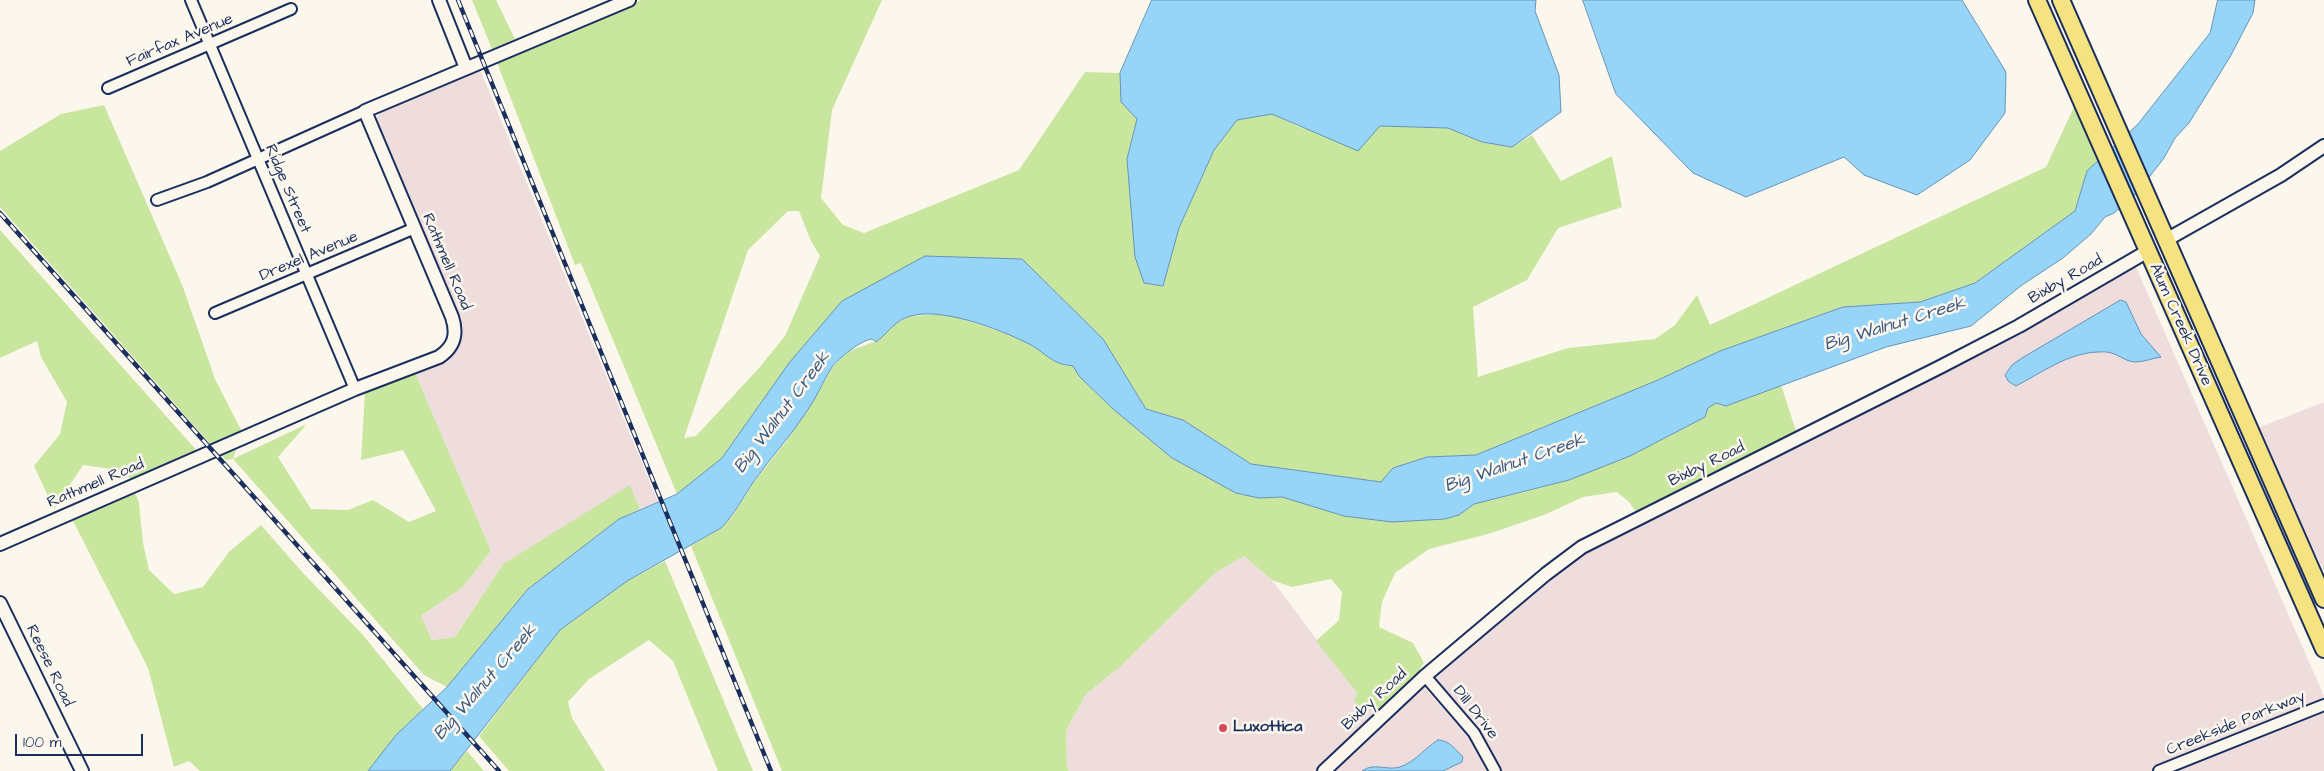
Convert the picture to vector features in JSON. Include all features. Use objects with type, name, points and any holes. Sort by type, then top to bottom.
[{"type":"main road","name":"Alum Creek Drive","points":[[2037,0],[2324,650]]},
{"type":"main road","name":"Alum Creek Drive","points":[[2061,0],[2324,599]]},
{"type":"street","name":"Ridge Street","points":[[191,0],[355,389]]},
{"type":"street","points":[[439,0],[466,68]]},
{"type":"street","points":[[157,200],[179,194],[466,68],[629,0]]},
{"type":"street","name":"Fairfax Avenue","points":[[108,88],[291,9]]},
{"type":"street","name":"Rathmell Road","points":[[0,544],[355,389],[439,357],[448,350],[454,340],[456,328],[365,112]]},
{"type":"street","points":[[2166,240],[2281,175],[2324,146]]},
{"type":"street","name":"Drexel Avenue","points":[[215,313],[415,228]]},
{"type":"street","name":"Bixby Road","points":[[1324,771],[1425,676],[1546,574],[1582,547],[2019,326],[2148,251]]},
{"type":"street","name":"Reese Road","points":[[0,603],[82,771]]},
{"type":"street","name":"Dill Drive","points":[[1425,676],[1474,733],[1495,771]]},
{"type":"street","name":"Creekside Parkway","points":[[2159,771],[2324,705]]},
{"type":"shaded area","points":[[479,67],[658,502],[640,509],[630,486],[503,564],[455,637],[432,640],[421,616],[463,587],[491,551],[414,370],[460,333],[376,125],[377,117],[386,106]]},
{"type":"shaded area","points":[[2133,260],[2324,696],[2324,771],[1495,771],[1490,759],[1425,676],[1562,561]]},
{"type":"shaded area","points":[[2324,402],[2324,571],[2255,429]]},
{"type":"shaded area","points":[[1244,556],[1272,580],[1357,693],[1389,703],[1415,677],[1474,743],[1487,771],[1069,771],[1067,767],[1066,731],[1086,694],[1120,667],[1215,573]]},
{"type":"green space","points":[[472,0],[496,0],[515,39],[492,49]]},
{"type":"green space","points":[[641,0],[882,0],[832,110],[821,198],[843,225],[864,233],[1019,170],[1085,72],[1120,73],[1121,102],[1137,119],[1127,159],[1163,285],[1179,228],[1214,150],[1237,120],[1272,114],[1304,129],[1380,126],[1448,128],[1482,142],[1512,147],[1532,135],[1561,181],[1612,156],[1622,207],[1558,228],[1527,280],[1473,307],[1478,377],[1568,348],[1655,339],[1675,325],[1697,295],[1710,325],[2046,167],[2075,105],[2100,160],[2087,171],[2075,211],[1975,283],[1920,302],[1843,307],[1720,351],[1658,380],[1476,455],[1427,457],[1394,468],[1381,482],[1251,464],[1183,420],[1146,409],[1103,339],[1022,259],[842,302],[789,363],[722,458],[677,494],[581,263],[575,265],[496,60]],"holes":[[[788,211],[799,211],[811,241],[820,256],[785,336],[759,368],[696,436],[684,438],[748,250]]]},
{"type":"green space","points":[[104,105],[183,287],[215,379],[242,432],[233,459],[226,460],[206,439],[0,207],[0,151],[61,114]]},
{"type":"green space","points":[[0,230],[199,453],[134,480],[111,469],[83,465],[54,509],[34,466],[60,434],[67,402],[41,357],[37,341],[0,358]]},
{"type":"green space","points":[[947,314],[1005,333],[1030,344],[1057,362],[1073,366],[1079,376],[1113,409],[1239,494],[1259,498],[1282,497],[1344,516],[1392,522],[1445,519],[1459,515],[1474,504],[1543,487],[1630,456],[1705,417],[1708,408],[1716,403],[1726,406],[1781,385],[1796,431],[1636,512],[1629,502],[1617,492],[1583,497],[1544,515],[1488,534],[1429,549],[1395,573],[1382,602],[1379,627],[1413,643],[1424,663],[1407,687],[1384,706],[1366,711],[1354,701],[1357,693],[1316,641],[1339,620],[1342,592],[1331,579],[1292,587],[1272,580],[1244,556],[1215,573],[1120,667],[1086,694],[1066,731],[1067,767],[1069,771],[782,771],[691,546],[721,528],[732,517],[754,482],[808,410],[833,367],[841,358],[852,350],[879,340],[893,325],[911,316]]},
{"type":"green space","points":[[414,370],[491,551],[463,587],[421,616],[432,640],[455,637],[503,564],[630,485],[640,509],[619,519],[528,589],[447,687],[424,675],[233,459],[307,424],[278,457],[311,509],[348,510],[373,500],[409,522],[436,511],[403,450],[361,460],[365,391]]},
{"type":"green space","points":[[134,490],[139,503],[143,543],[149,570],[174,594],[203,587],[229,552],[261,525],[303,573],[363,635],[423,709],[396,736],[368,771],[200,771],[189,761],[174,767],[148,668],[71,517]]},
{"type":"green space","points":[[665,561],[753,771],[718,771],[673,661],[649,640],[589,679],[568,702],[572,718],[605,771],[509,771],[479,736],[560,630],[627,581]]},
{"type":"green space","points":[[467,751],[484,771],[450,771]]},
{"type":"water","points":[[1152,0],[1536,0],[1535,11],[1559,75],[1561,112],[1512,147],[1482,142],[1448,128],[1380,126],[1358,151],[1272,114],[1237,120],[1214,150],[1179,228],[1163,286],[1144,283],[1135,257],[1127,159],[1137,119],[1121,102],[1120,73]]},
{"type":"water","points":[[1583,0],[1962,0],[2006,72],[2005,113],[1970,160],[1917,195],[1864,175],[1844,157],[1746,197],[1693,173],[1616,94]]},
{"type":"water","name":"Big Walnut Creek","points":[[2218,0],[2255,0],[2253,13],[2230,57],[2189,123],[2175,138],[2164,158],[2136,194],[2114,213],[2105,217],[2091,234],[2063,258],[2022,285],[1971,326],[1886,347],[1726,406],[1716,403],[1708,408],[1705,417],[1630,456],[1569,480],[1474,504],[1459,515],[1445,519],[1392,522],[1344,516],[1282,497],[1259,498],[1236,493],[1172,458],[1113,409],[1079,376],[1073,366],[1049,358],[1033,346],[985,325],[950,316],[933,314],[918,314],[905,318],[896,323],[876,342],[872,339],[867,340],[850,350],[835,363],[801,420],[721,528],[627,581],[560,630],[450,771],[368,771],[396,735],[447,687],[528,589],[619,519],[677,494],[722,458],[789,363],[842,301],[925,256],[1022,259],[1103,339],[1146,409],[1183,420],[1251,464],[1381,482],[1393,468],[1427,457],[1476,455],[1658,380],[1720,351],[1843,307],[1920,302],[1975,283],[2075,211],[2087,171],[2138,124],[2210,33]]},
{"type":"water","points":[[2121,300],[2126,302],[2141,334],[2161,357],[2135,362],[2110,353],[2087,353],[2056,364],[2016,386],[2008,381],[2005,375],[2012,365]]},
{"type":"water","points":[[1438,740],[1449,743],[1463,757],[1462,762],[1443,771],[1362,771],[1371,767],[1395,768],[1405,765]]},
{"type":"railway","points":[[458,0],[771,771]]},
{"type":"railway","points":[[0,213],[499,771]]},
{"type":"place","name":"Luxottica","points":[[1223,728]]}]
